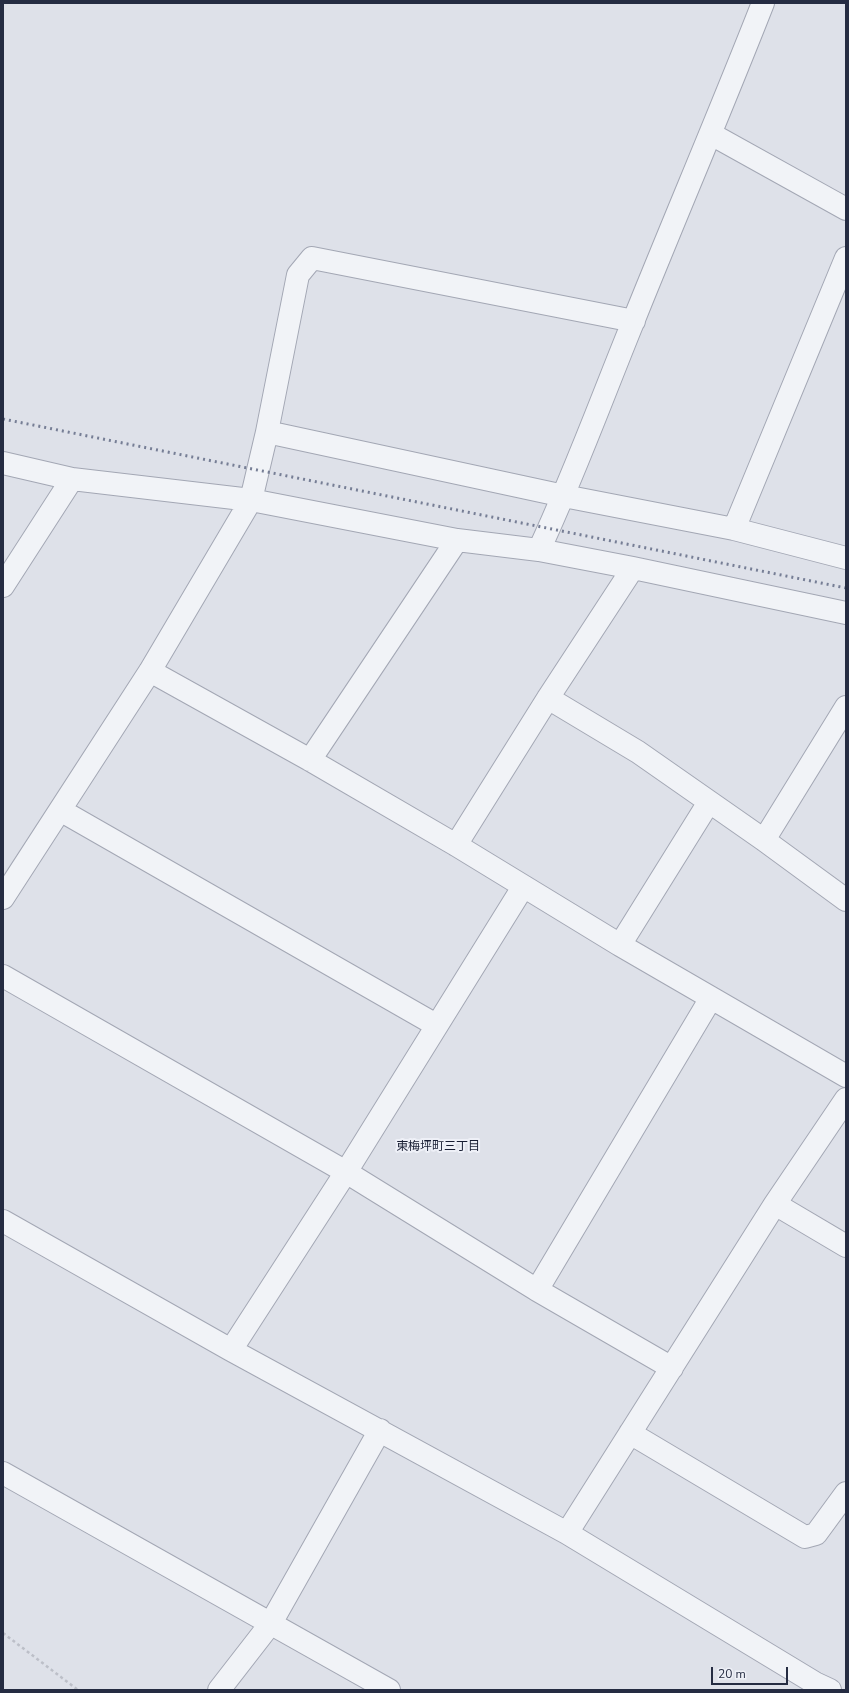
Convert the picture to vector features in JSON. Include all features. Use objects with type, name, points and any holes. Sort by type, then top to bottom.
[{"type":"street","points":[[539,550],[564,496],[763,3]]},
{"type":"street","points":[[711,134],[846,209]]},
{"type":"street","points":[[3,898],[150,671],[251,500],[267,432],[298,275],[312,258],[634,321]]},
{"type":"street","points":[[734,529],[846,258]]},
{"type":"street","points":[[267,432],[564,496],[734,529],[846,558]]},
{"type":"street","points":[[3,463],[72,479],[251,500],[457,540],[539,550],[633,568],[846,613]]},
{"type":"street","points":[[3,586],[72,479]]},
{"type":"street","points":[[310,760],[457,540]]},
{"type":"street","points":[[456,845],[548,698],[633,568]]},
{"type":"street","points":[[150,671],[310,760],[456,845],[620,946],[846,1076]]},
{"type":"street","points":[[548,698],[638,752],[764,840],[846,900]]},
{"type":"street","points":[[764,840],[846,707]]},
{"type":"street","points":[[620,946],[710,802]]},
{"type":"street","points":[[60,810],[436,1026]]},
{"type":"street","points":[[232,1350],[346,1172],[523,887]]},
{"type":"street","points":[[3,976],[346,1172],[537,1290],[672,1368]]},
{"type":"street","points":[[537,1290],[711,998]]},
{"type":"street","points":[[567,1533],[776,1204],[846,1099]]},
{"type":"street","points":[[776,1204],[846,1246]]},
{"type":"street","points":[[3,1221],[232,1350],[567,1533],[818,1688]]},
{"type":"street","points":[[219,1690],[271,1622],[380,1430]]},
{"type":"street","points":[[630,1433],[805,1536],[816,1534],[846,1493]]},
{"type":"street","points":[[3,1473],[271,1622],[389,1690]]},
{"type":"path","points":[[3,1633],[78,1690]]},
{"type":"railway","points":[[3,419],[846,588]]},
{"type":"district","name":"東梅坪町三丁目","points":[[438,1147]]}]
